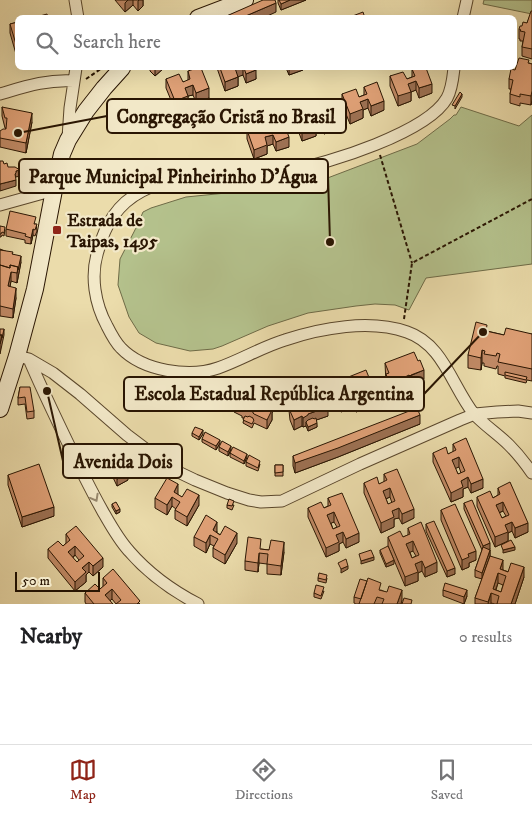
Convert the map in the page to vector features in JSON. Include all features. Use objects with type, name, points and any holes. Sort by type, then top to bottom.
[{"type":"main road","points":[[206,15],[245,0]]},
{"type":"main road","points":[[0,409],[23,357],[59,164],[68,140],[92,104],[120,70]]},
{"type":"street","points":[[75,0],[78,15]]},
{"type":"street","points":[[464,15],[466,0]]},
{"type":"street","points":[[68,140],[79,81],[76,70]]},
{"type":"street","points":[[454,70],[447,97],[440,106],[413,126],[378,144],[331,160],[290,170],[170,181],[155,185],[132,197],[118,209],[102,238],[96,257],[94,276],[96,296],[101,314],[110,334],[122,349],[137,360],[153,367],[173,371],[196,373],[217,368],[282,340],[311,332],[342,327],[374,325],[395,328],[410,333],[423,340],[436,351],[475,414],[509,445],[532,472]]},
{"type":"street","points":[[0,94],[48,82],[62,80],[79,81]]},
{"type":"street","points":[[0,206],[54,190]]},
{"type":"street","points":[[23,357],[52,373],[80,394],[126,435],[172,468],[227,493],[261,502],[282,501],[475,414],[518,411],[532,413]]},
{"type":"street","points":[[23,357],[39,383],[91,490],[112,528],[129,551],[150,572],[198,604]]},
{"type":"path","points":[[79,81],[99,70]]},
{"type":"path","points":[[378,144],[412,263],[402,330]]},
{"type":"path","points":[[412,263],[532,198]]},
{"type":"green space","points":[[484,0],[532,0],[532,14],[483,4]]},
{"type":"green space","points":[[461,107],[519,126],[532,115],[532,264],[426,278],[409,310],[395,305],[375,304],[308,313],[268,326],[213,349],[190,351],[156,343],[139,333],[129,317],[118,285],[120,259],[143,212],[186,197],[296,186],[317,182],[417,144],[456,115]]},
{"type":"building","points":[[263,0],[275,0],[276,3],[248,15],[229,15]]},
{"type":"building","points":[[279,0],[290,0],[281,4]]},
{"type":"building","points":[[531,11],[532,49],[522,47],[525,32],[519,29],[523,22],[527,23]]},
{"type":"building","points":[[15,23],[15,41],[10,24]]},
{"type":"building","points":[[519,58],[529,60],[528,63],[532,64],[531,96],[520,94],[520,97],[510,94],[513,80],[509,79],[511,70],[517,70]]},
{"type":"building","points":[[202,70],[209,88],[196,93],[193,85],[185,88],[188,96],[175,101],[166,79],[179,74],[183,82],[190,79],[188,71]]},
{"type":"building","points":[[221,70],[236,70],[238,77],[225,82]]},
{"type":"building","points":[[245,70],[256,70],[246,74]]},
{"type":"building","points":[[412,70],[427,70],[432,84],[419,88],[416,81],[408,84],[411,92],[398,96],[390,76],[403,72],[407,79],[415,76]]},
{"type":"building","points":[[377,82],[384,101],[371,106],[368,99],[360,102],[363,109],[350,114],[342,94],[356,89],[359,97],[367,94],[364,87]]},
{"type":"building","points":[[460,92],[462,94],[455,106],[452,105]]},
{"type":"building","points":[[2,107],[32,113],[26,143],[0,138],[0,131],[6,129],[7,118],[5,118]]},
{"type":"building","points":[[281,117],[289,137],[276,142],[273,135],[265,137],[267,145],[254,150],[247,130],[260,125],[263,133],[271,130],[268,122]]},
{"type":"building","points":[[0,161],[3,161],[4,164],[7,163],[8,167],[15,167],[20,170],[16,171],[16,180],[0,184]]},
{"type":"building","points":[[10,211],[36,217],[34,224],[37,224],[35,230],[33,229],[31,238],[25,236],[26,234],[6,229]]},
{"type":"building","points":[[0,226],[5,227],[4,233],[2,232],[1,234],[0,234]]},
{"type":"building","points":[[0,250],[13,252],[12,254],[21,256],[18,270],[18,267],[10,265],[10,268],[0,265]]},
{"type":"building","points":[[0,265],[10,268],[10,265],[18,267],[17,273],[11,272],[8,286],[16,288],[13,309],[0,306]]},
{"type":"building","points":[[476,322],[487,325],[486,331],[504,335],[506,328],[532,334],[532,369],[498,362],[500,354],[497,353],[496,356],[484,354],[485,351],[482,350],[481,358],[468,355]]},
{"type":"building","points":[[0,329],[4,329],[2,338],[2,335],[0,335]]},
{"type":"building","points":[[414,352],[424,370],[389,383],[386,374],[389,373],[385,363]]},
{"type":"building","points":[[366,370],[376,388],[341,402],[337,393],[340,391],[336,382]]},
{"type":"building","points":[[505,372],[527,377],[526,380],[505,375]]},
{"type":"building","points":[[246,386],[274,400],[269,409],[272,410],[267,420],[234,403],[238,394],[241,395]]},
{"type":"building","points":[[20,387],[30,387],[34,411],[27,412],[25,397],[18,398]]},
{"type":"building","points":[[318,388],[328,407],[294,420],[288,401]]},
{"type":"building","points":[[417,408],[420,415],[295,463],[293,456]]},
{"type":"building","points":[[245,416],[253,418],[252,424],[243,420]]},
{"type":"building","points":[[316,418],[317,423],[308,427],[306,422]]},
{"type":"building","points":[[195,427],[203,430],[199,437],[192,433]]},
{"type":"building","points":[[205,432],[220,440],[216,446],[202,439]]},
{"type":"building","points":[[466,438],[483,479],[471,484],[468,477],[461,481],[463,487],[451,493],[433,453],[446,447],[448,454],[456,450],[453,444]],"holes":[[[459,457],[465,471],[458,474],[452,460]]]},
{"type":"building","points":[[222,441],[231,446],[228,452],[219,447]]},
{"type":"building","points":[[233,447],[247,454],[244,461],[230,453]]},
{"type":"building","points":[[249,455],[260,461],[258,468],[246,462]]},
{"type":"building","points":[[120,458],[128,473],[117,479],[109,463]]},
{"type":"building","points":[[39,464],[54,507],[22,517],[8,475]]},
{"type":"building","points":[[275,465],[283,465],[283,472],[275,473]]},
{"type":"building","points":[[397,469],[414,509],[402,514],[399,508],[392,511],[394,517],[381,523],[364,483],[377,477],[379,484],[387,480],[384,474]],"holes":[[[390,488],[395,501],[388,504],[383,491]]]},
{"type":"building","points":[[167,478],[178,484],[174,492],[182,497],[187,489],[199,495],[187,517],[175,510],[180,502],[172,497],[167,505],[155,498]]},
{"type":"building","points":[[510,482],[528,523],[515,528],[512,522],[505,525],[508,532],[495,537],[477,497],[490,491],[493,498],[500,494],[498,488]],"holes":[[[503,502],[509,515],[502,518],[496,505]]]},
{"type":"building","points":[[342,493],[359,533],[346,539],[343,532],[336,535],[339,542],[326,548],[308,508],[321,502],[324,508],[331,505],[328,498]],"holes":[[[334,512],[340,526],[333,529],[327,515]]]},
{"type":"building","points":[[229,499],[234,501],[232,506],[227,505]]},
{"type":"building","points":[[472,500],[490,543],[483,546],[464,503]]},
{"type":"building","points":[[116,502],[120,509],[116,511],[112,504]]},
{"type":"building","points":[[455,504],[476,551],[468,554],[469,557],[462,560],[441,510]]},
{"type":"building","points":[[206,515],[217,522],[213,530],[220,535],[225,526],[237,533],[225,555],[213,548],[218,539],[210,535],[206,543],[194,537]]},
{"type":"building","points":[[434,521],[455,568],[447,571],[426,524]]},
{"type":"building","points":[[421,522],[437,562],[425,568],[422,561],[415,564],[418,572],[405,577],[388,537],[400,531],[403,537],[410,534],[408,528]],"holes":[[[413,541],[419,555],[412,558],[406,544]]]},
{"type":"building","points":[[76,526],[103,558],[93,566],[89,562],[82,568],[86,572],[75,582],[48,549],[58,541],[63,546],[70,540],[66,534]],"holes":[[[75,546],[84,556],[77,562],[68,552]]]},
{"type":"building","points":[[248,537],[261,539],[260,549],[269,550],[271,540],[284,542],[281,566],[267,564],[268,554],[259,553],[258,563],[245,561]]},
{"type":"building","points":[[511,540],[515,547],[503,550],[501,545]]},
{"type":"building","points":[[388,546],[394,560],[386,564],[380,550]]},
{"type":"building","points":[[483,547],[490,550],[482,573],[475,570]]},
{"type":"building","points":[[371,550],[374,557],[361,561],[359,554]]},
{"type":"building","points":[[490,556],[503,560],[500,569],[508,572],[511,563],[524,567],[511,604],[497,604],[499,596],[491,593],[488,602],[475,598]],"holes":[[[498,573],[506,576],[501,592],[493,589]]]},
{"type":"building","points":[[346,559],[348,566],[341,569],[338,563]]},
{"type":"building","points":[[113,569],[140,601],[137,604],[116,604],[121,600],[112,589],[105,595],[113,604],[94,604],[85,593],[95,584],[100,589],[107,583],[103,578]]},
{"type":"building","points":[[319,573],[327,575],[326,580],[318,578]]},
{"type":"building","points":[[368,578],[381,583],[379,590],[387,592],[389,586],[402,590],[397,604],[382,604],[384,599],[377,597],[374,604],[359,604]]},
{"type":"building","points":[[360,579],[367,581],[361,599],[354,597]]},
{"type":"building","points":[[445,583],[467,590],[464,597],[443,590]]},
{"type":"building","points":[[316,585],[324,587],[321,596],[314,593]]},
{"type":"building","points":[[404,598],[412,600],[411,604],[402,604]]},
{"type":"place","name":"Congregação Cristã no Brasil","points":[[18,133]]},
{"type":"place","name":"Estrada de Taipas, 1495","points":[[57,230]]},
{"type":"place","name":"Parque Municipal Pinheirinho D'Água","points":[[330,242]]},
{"type":"place","name":"Escola Estadual República Argentina","points":[[483,332]]},
{"type":"place","name":"Avenida Dois","points":[[47,391]]}]
